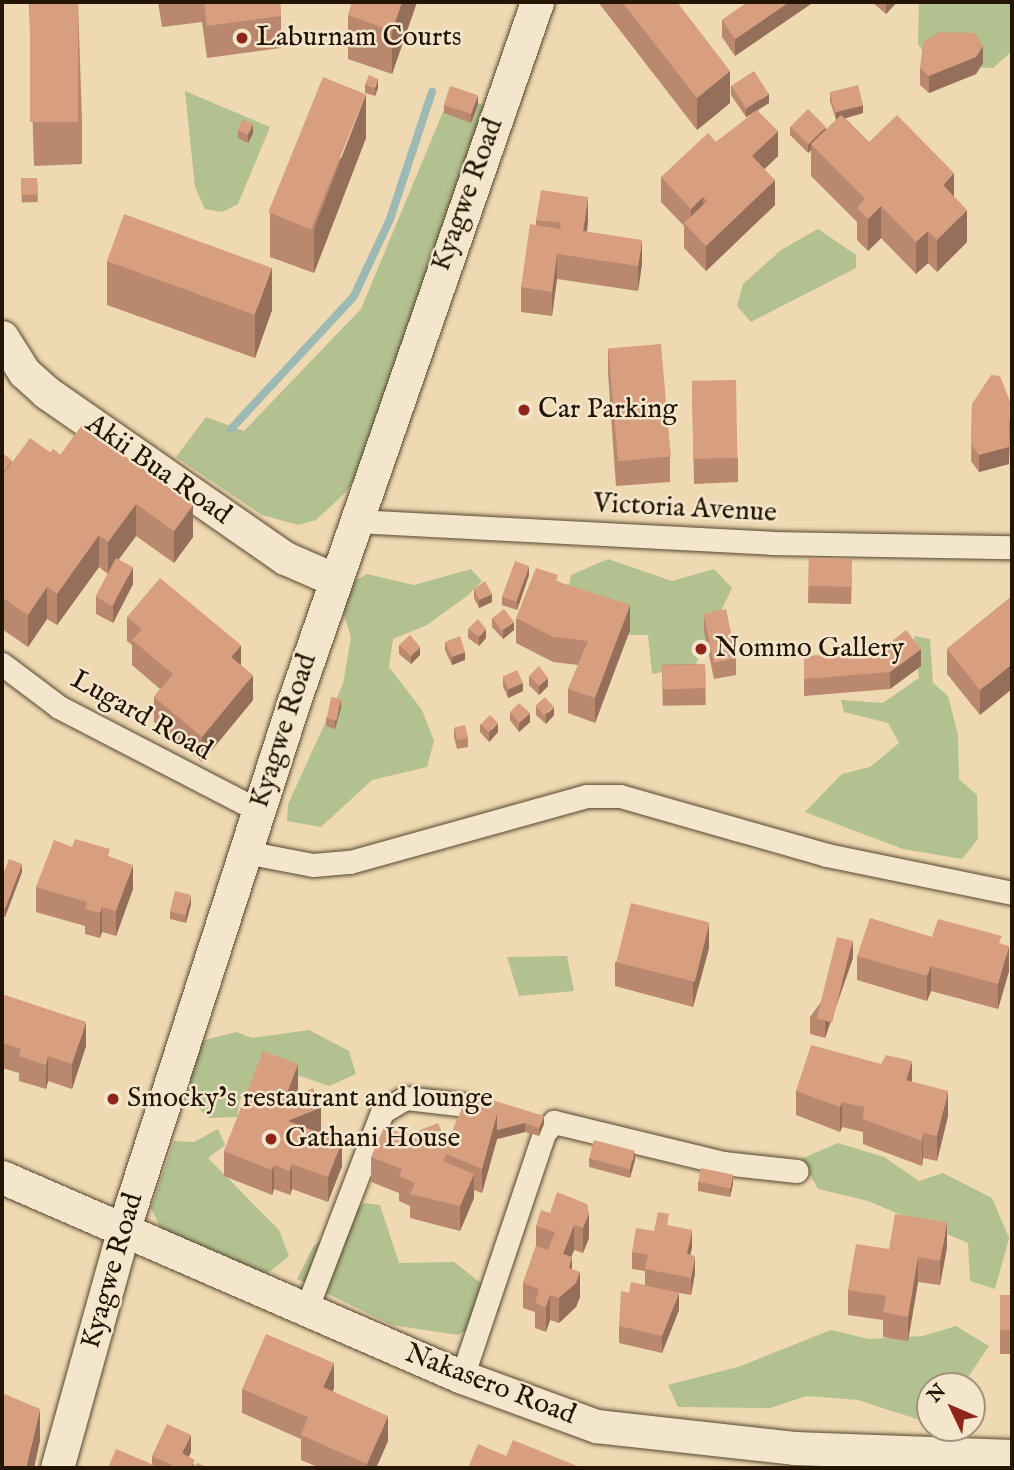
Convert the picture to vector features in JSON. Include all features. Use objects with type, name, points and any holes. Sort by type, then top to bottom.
[{"type":"street","name":"Kyagwe Road","points":[[57,1468],[123,1231],[333,579],[537,2]]},
{"type":"street","name":"Akii Bua Road","points":[[2,337],[24,372],[46,392],[293,563],[333,579]]},
{"type":"street","name":"Victoria Avenue","points":[[355,521],[771,543],[1012,547]]},
{"type":"street","name":"Lugard Road","points":[[2,664],[59,707],[258,810]]},
{"type":"street","points":[[245,852],[313,865],[350,862],[587,796],[620,796],[827,855],[1012,893]]},
{"type":"street","points":[[306,1310],[382,1112],[405,1098],[466,1105]]},
{"type":"street","points":[[462,1377],[544,1133],[554,1122],[723,1163],[797,1171]]},
{"type":"street","name":"Nakasero Road","points":[[2,1177],[462,1377],[596,1426],[657,1436],[1012,1456]]},
{"type":"green space","points":[[919,2],[1011,2],[1012,51],[993,68],[932,65],[918,44]]},
{"type":"green space","points":[[185,91],[270,127],[238,204],[222,212],[205,209],[195,187]]},
{"type":"green space","points":[[450,95],[487,106],[385,430],[345,493],[316,520],[298,525],[262,515],[176,457],[206,417],[244,431],[361,309]]},
{"type":"green space","points":[[818,229],[856,255],[856,268],[751,322],[737,306],[743,284],[781,250]]},
{"type":"green space","points":[[608,559],[672,581],[714,569],[732,588],[695,666],[652,674],[648,635],[591,635],[561,620],[571,575]]},
{"type":"green space","points":[[471,569],[482,581],[467,596],[427,625],[393,639],[389,667],[422,710],[434,741],[427,767],[372,780],[321,827],[287,821],[288,804],[343,684],[351,637],[343,611],[346,586],[367,574],[414,585]]},
{"type":"green space","points":[[914,636],[930,639],[933,683],[948,696],[958,735],[959,779],[977,795],[978,839],[962,859],[903,849],[805,812],[842,774],[870,767],[899,743],[888,723],[844,712],[841,700],[883,703],[919,678]]},
{"type":"green space","points":[[567,956],[574,991],[519,996],[507,957]]},
{"type":"green space","points":[[309,1030],[349,1051],[356,1074],[329,1086],[271,1066],[240,1099],[237,1117],[209,1118],[191,1101],[189,1063],[204,1040],[237,1032],[252,1038]]},
{"type":"green space","points":[[218,1129],[225,1145],[208,1158],[279,1230],[289,1256],[267,1274],[161,1229],[151,1208],[174,1141],[194,1142]]},
{"type":"green space","points":[[838,1143],[884,1157],[919,1181],[943,1173],[992,1198],[1009,1238],[995,1289],[970,1281],[968,1243],[868,1201],[818,1189],[801,1159]]},
{"type":"green space","points":[[364,1203],[380,1205],[399,1263],[454,1262],[481,1283],[500,1310],[458,1335],[392,1325],[297,1279],[313,1247]]},
{"type":"green space","points":[[956,1326],[989,1346],[971,1372],[916,1372],[916,1419],[858,1400],[807,1396],[770,1408],[678,1407],[668,1385],[741,1366],[831,1330],[869,1339],[923,1336]]},
{"type":"building","points":[[30,2],[78,2],[78,122],[30,122]]},
{"type":"building","points":[[204,2],[280,2],[281,16],[207,26]]},
{"type":"building","points":[[352,2],[402,2],[392,31],[348,15]]},
{"type":"building","points":[[622,2],[677,2],[730,71],[697,98]]},
{"type":"building","points":[[748,2],[789,2],[735,39],[722,20]]},
{"type":"building","points":[[939,32],[975,33],[983,46],[976,57],[929,76],[920,68],[923,42]]},
{"type":"building","points":[[754,71],[769,94],[746,108],[731,86]]},
{"type":"building","points":[[369,75],[378,79],[374,88],[365,84]]},
{"type":"building","points":[[323,77],[366,94],[311,230],[268,212]]},
{"type":"building","points":[[858,85],[863,105],[835,112],[830,92]]},
{"type":"building","points":[[450,86],[478,95],[471,114],[444,105]]},
{"type":"building","points":[[808,109],[826,127],[808,144],[790,127]]},
{"type":"building","points":[[757,110],[778,131],[752,156],[775,180],[706,246],[684,223],[707,201],[703,197],[691,209],[661,177],[708,133],[716,142]]},
{"type":"building","points":[[841,115],[869,142],[897,115],[954,173],[943,185],[967,210],[937,240],[928,231],[916,242],[881,206],[868,219],[857,208],[865,199],[811,144]]},
{"type":"building","points":[[243,119],[253,124],[247,135],[238,130]]},
{"type":"building","points":[[37,178],[38,194],[22,195],[21,179]]},
{"type":"building","points":[[541,190],[588,197],[583,231],[642,240],[638,266],[557,254],[552,292],[521,287],[530,224],[560,229],[561,223],[536,220]]},
{"type":"building","points":[[124,214],[272,268],[254,315],[107,261]]},
{"type":"building","points":[[661,344],[671,457],[618,461],[608,349]]},
{"type":"building","points":[[991,375],[1000,376],[1010,402],[1009,447],[979,455],[971,444],[972,404]]},
{"type":"building","points":[[736,380],[737,458],[693,459],[692,381]]},
{"type":"building","points":[[82,425],[193,505],[174,531],[136,504],[108,542],[99,535],[57,594],[47,587],[28,615],[2,597],[2,476],[30,438],[58,458]]},
{"type":"building","points":[[53,449],[61,455],[58,458],[50,453]]},
{"type":"building","points":[[2,453],[12,460],[2,474]]},
{"type":"building","points":[[116,558],[133,567],[112,606],[95,597]]},
{"type":"building","points":[[809,558],[852,559],[852,587],[809,586]]},
{"type":"building","points":[[515,561],[529,566],[516,602],[502,597]]},
{"type":"building","points":[[536,568],[558,575],[556,581],[630,605],[595,698],[568,689],[588,641],[553,637],[516,618]]},
{"type":"building","points":[[160,578],[241,645],[231,657],[253,675],[202,737],[154,697],[173,674],[132,640],[142,629],[127,617]]},
{"type":"building","points":[[485,581],[492,594],[479,600],[474,589]]},
{"type":"building","points":[[1012,596],[1012,664],[980,690],[947,649]]},
{"type":"building","points":[[504,609],[514,622],[502,631],[492,618]]},
{"type":"building","points":[[726,609],[736,658],[714,663],[704,614]]},
{"type":"building","points":[[478,619],[486,629],[479,637],[468,629]]},
{"type":"building","points":[[906,630],[921,649],[890,672],[804,679],[804,656],[878,652]]},
{"type":"building","points":[[410,635],[420,647],[411,656],[399,645]]},
{"type":"building","points":[[460,636],[465,652],[452,657],[445,642]]},
{"type":"building","points":[[705,664],[706,688],[663,689],[662,666]]},
{"type":"building","points":[[539,666],[548,678],[539,686],[529,676]]},
{"type":"building","points":[[517,670],[523,683],[508,689],[502,677]]},
{"type":"building","points":[[331,697],[341,699],[337,721],[327,719]]},
{"type":"building","points":[[545,697],[554,707],[544,715],[535,706]]},
{"type":"building","points":[[519,703],[530,713],[519,723],[510,712]]},
{"type":"building","points":[[490,715],[498,723],[489,732],[481,724]]},
{"type":"building","points":[[465,725],[468,738],[457,740],[454,727]]},
{"type":"building","points":[[75,839],[110,849],[108,856],[133,865],[116,911],[102,907],[100,913],[85,909],[87,902],[36,887],[54,840],[72,847]]},
{"type":"building","points":[[9,859],[22,864],[5,909],[2,907],[2,878]]},
{"type":"building","points":[[175,891],[191,895],[185,915],[170,911]]},
{"type":"building","points":[[631,903],[710,923],[695,982],[616,962]]},
{"type":"building","points":[[870,918],[932,937],[938,919],[1002,936],[999,943],[1009,946],[998,984],[931,966],[927,976],[857,956]]},
{"type":"building","points":[[837,937],[853,941],[832,1022],[817,1019]]},
{"type":"building","points":[[2,994],[86,1022],[72,1064],[48,1056],[46,1065],[19,1056],[21,1049],[2,1043]]},
{"type":"building","points":[[811,1045],[881,1064],[886,1055],[912,1061],[906,1080],[948,1091],[937,1136],[923,1133],[922,1141],[863,1119],[864,1107],[842,1102],[840,1107],[796,1091]]},
{"type":"building","name":"Gathani House","points":[[263,1051],[298,1064],[284,1100],[313,1088],[321,1107],[288,1121],[342,1141],[328,1177],[292,1164],[290,1171],[274,1165],[272,1170],[224,1151]]},
{"type":"building","points":[[476,1095],[544,1116],[539,1128],[525,1123],[497,1130],[497,1114],[472,1104]]},
{"type":"building","points":[[465,1101],[497,1114],[482,1169],[446,1154],[443,1161],[474,1174],[460,1206],[410,1194],[415,1183],[399,1176],[402,1169],[371,1157],[384,1127],[432,1144],[450,1136]]},
{"type":"building","points":[[438,1123],[445,1139],[432,1144],[424,1141],[420,1130]]},
{"type":"building","points":[[594,1140],[635,1151],[630,1169],[589,1158]]},
{"type":"building","points":[[701,1168],[733,1175],[730,1189],[698,1182]]},
{"type":"building","points":[[557,1192],[587,1204],[589,1213],[583,1228],[574,1225],[563,1254],[572,1257],[569,1268],[580,1272],[576,1283],[559,1298],[550,1295],[546,1307],[535,1303],[539,1289],[523,1283],[536,1246],[548,1250],[555,1232],[536,1226],[541,1210],[550,1213]]},
{"type":"building","points":[[658,1212],[669,1214],[667,1225],[692,1230],[687,1254],[695,1256],[691,1278],[645,1269],[648,1255],[632,1252],[636,1228],[654,1231]]},
{"type":"building","points":[[895,1214],[947,1222],[940,1261],[918,1257],[908,1317],[883,1312],[886,1296],[848,1290],[856,1244],[889,1249]]},
{"type":"building","points":[[631,1282],[679,1293],[662,1336],[619,1326],[621,1291],[629,1293]]},
{"type":"building","points":[[1000,1295],[1012,1295],[1012,1330],[1000,1330]]},
{"type":"building","points":[[266,1334],[334,1363],[323,1387],[388,1416],[367,1464],[301,1435],[308,1417],[242,1389]]},
{"type":"building","points":[[2,1393],[40,1409],[26,1468],[2,1468]]},
{"type":"building","points":[[167,1424],[191,1435],[182,1453],[195,1460],[191,1468],[178,1468],[152,1456]]},
{"type":"building","points":[[513,1440],[582,1468],[468,1468],[478,1444],[506,1456]]},
{"type":"building","points":[[116,1449],[161,1468],[108,1468]]},
{"type":"building","points":[[197,1463],[210,1468],[194,1468]]},
{"type":"waterway","points":[[231,429],[354,296],[390,219],[432,92]]},
{"type":"place","name":"Laburnam Courts","points":[[242,38]]},
{"type":"place","name":"Car Parking","points":[[524,410]]},
{"type":"place","name":"Nommo Gallery","points":[[701,649]]},
{"type":"place","name":"Smocky’s restaurant and lounge","points":[[113,1099]]},
{"type":"place","name":"Gathani House","points":[[271,1139]]}]
